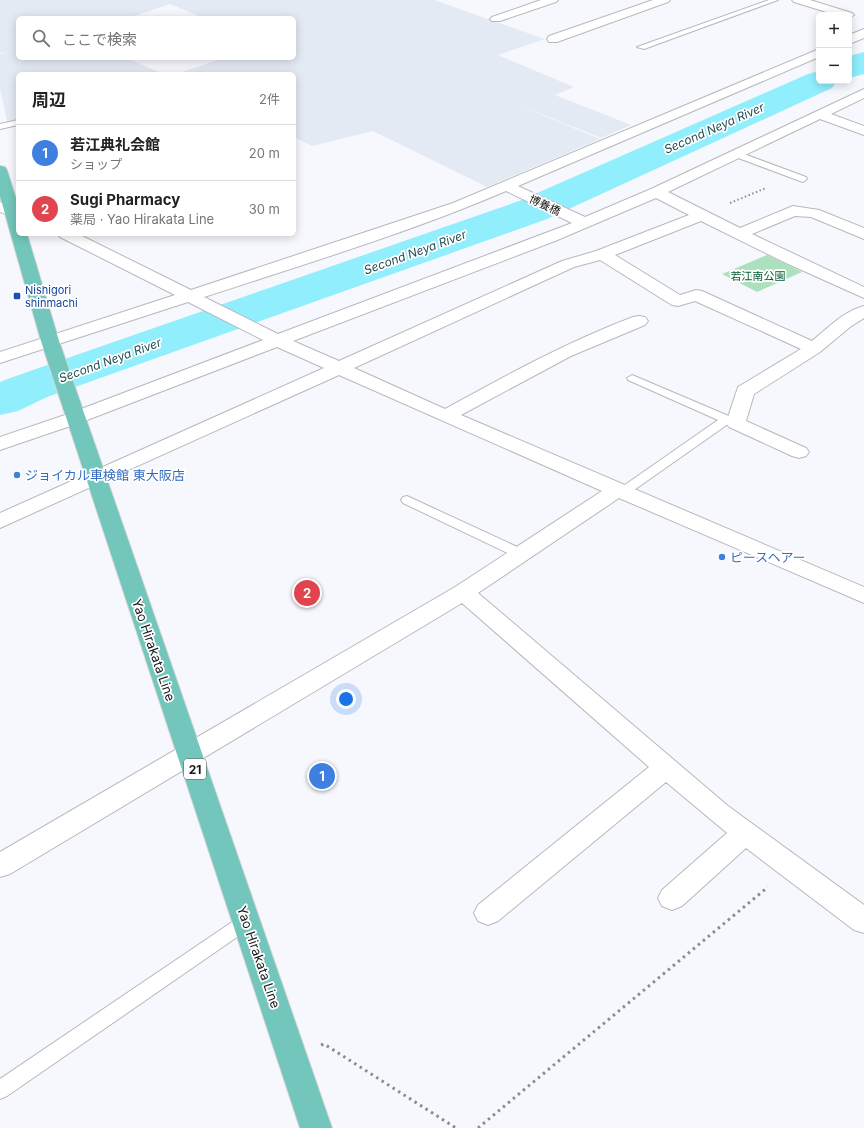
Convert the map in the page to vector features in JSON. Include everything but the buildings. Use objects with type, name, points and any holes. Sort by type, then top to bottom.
[{"type":"main road","name":"Yao Hirakata Line","points":[[0,170],[16,230]]},
{"type":"main road","name":"Yao Hirakata Line","points":[[18,236],[51,346],[95,478],[247,921],[316,1128]]},
{"type":"street","points":[[496,19],[552,0]]},
{"type":"street","points":[[554,39],[664,0]]},
{"type":"street","points":[[798,0],[838,12]]},
{"type":"street","points":[[852,39],[864,33]]},
{"type":"street","points":[[0,358],[51,346],[189,296],[367,238],[458,206],[816,54]]},
{"type":"street","points":[[0,444],[74,414],[549,238],[583,222],[656,192],[864,93]]},
{"type":"street","points":[[819,114],[864,131]]},
{"type":"street","name":"博養橋","points":[[507,186],[583,222]]},
{"type":"street","points":[[656,192],[739,234],[864,292]]},
{"type":"street","points":[[739,234],[793,211],[814,213],[864,234]]},
{"type":"street","points":[[0,521],[568,264],[602,254],[702,215]]},
{"type":"street","points":[[70,236],[277,340],[446,416],[864,596]]},
{"type":"street","points":[[602,254],[678,301],[696,295],[814,348]]},
{"type":"street","points":[[799,452],[731,421],[745,391],[814,348],[844,323],[864,311]]},
{"type":"street","points":[[446,416],[551,359],[608,332],[638,321]]},
{"type":"street","points":[[0,866],[463,592],[621,491]]},
{"type":"street","points":[[463,592],[745,833],[864,921]]},
{"type":"street","points":[[488,913],[666,767]]},
{"type":"street","points":[[672,898],[745,833]]},
{"type":"lane","points":[[641,47],[775,0]]},
{"type":"lane","points":[[0,128],[16,123]]},
{"type":"lane","points":[[736,154],[799,178]]},
{"type":"lane","points":[[632,378],[731,421]]},
{"type":"lane","points":[[621,491],[731,421]]},
{"type":"lane","points":[[407,500],[521,554]]},
{"type":"lane","points":[[0,1090],[247,921]]},
{"type":"path","points":[[702,215],[799,178]]},
{"type":"path","points":[[478,1128],[792,868]]},
{"type":"path","points":[[292,1057],[324,1044],[456,1128]]},
{"type":"shaded area","points":[[0,0],[434,0],[545,39],[498,55],[574,87],[555,95],[631,125],[601,138],[508,101],[600,139],[487,187],[373,131],[312,146],[296,138],[296,72],[182,72],[218,60],[296,60],[296,16],[198,16],[170,4],[135,16],[16,16],[16,60],[132,60],[158,72],[16,72],[16,120],[7,121],[0,89],[0,54],[11,51],[0,53]]},
{"type":"green space","name":"若江南公園","points":[[767,255],[802,272],[757,292],[722,274]]},
{"type":"waterway","name":"Second Neya River","points":[[852,67],[864,62]]},
{"type":"waterway","name":"Second Neya River","points":[[0,400],[30,387],[533,210],[816,83]]},
{"type":"place","name":"Nishigori shinmachi","points":[[17,296]]},
{"type":"place","name":"ジョイカル車検館 東大阪店","points":[[17,475]]},
{"type":"place","name":"ピースヘアー","points":[[722,557]]},
{"type":"place","name":"Sugi Pharmacy","points":[[307,593]]},
{"type":"place","name":"若江典礼会館","points":[[322,776]]}]
